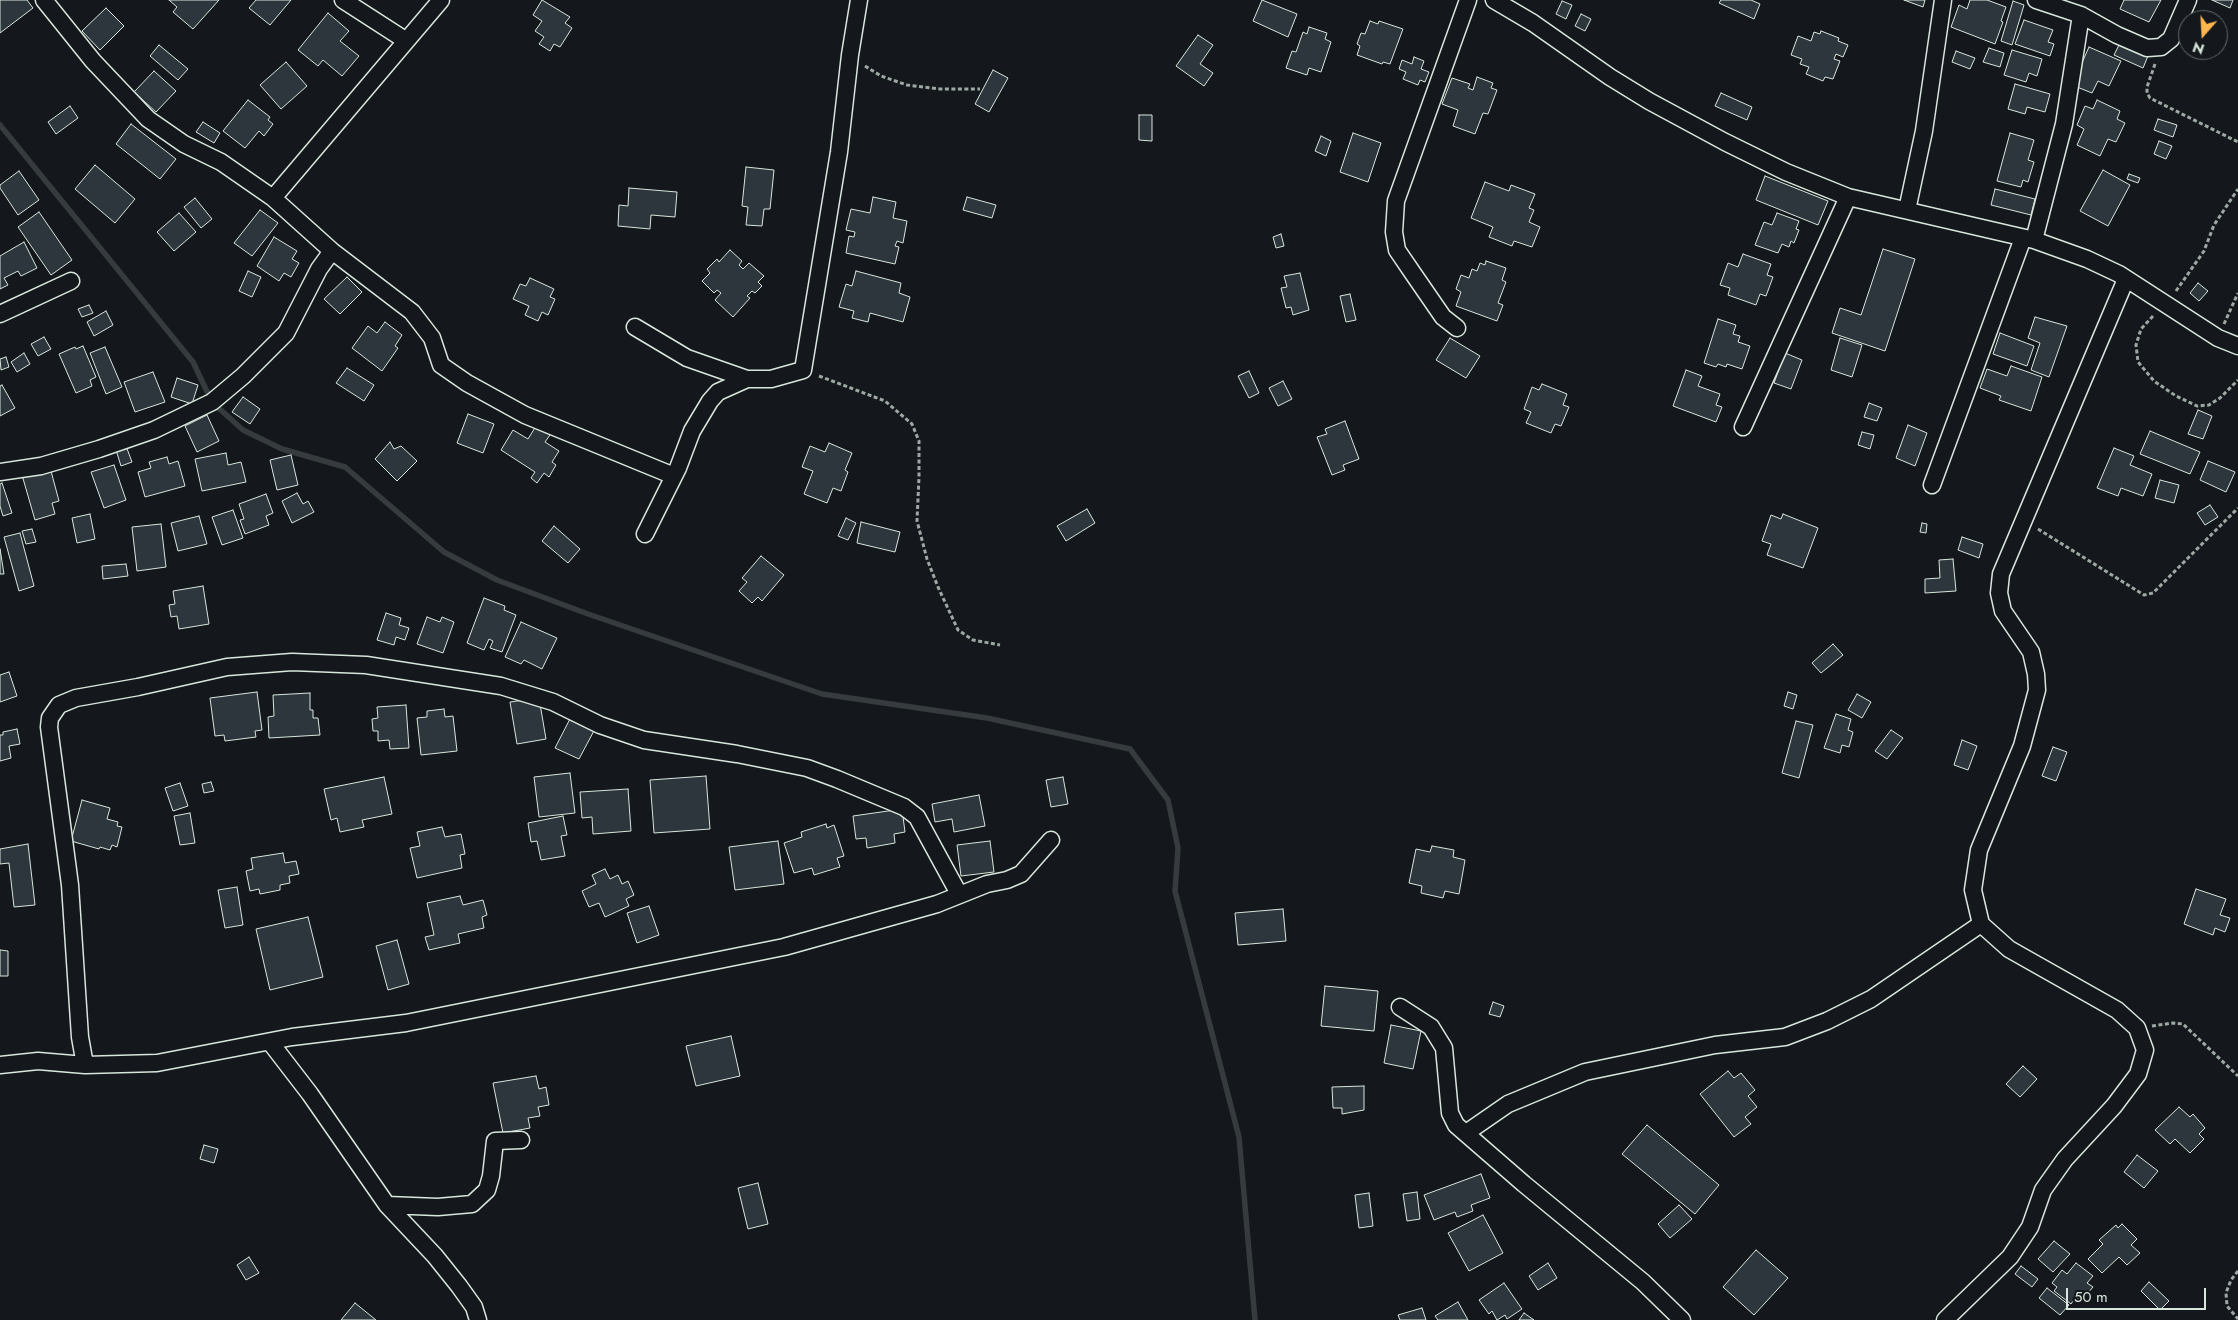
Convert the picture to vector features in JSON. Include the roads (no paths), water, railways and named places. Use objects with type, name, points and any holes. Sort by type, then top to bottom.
[{"type":"street","points":[[44,0],[93,61],[148,119],[184,144],[221,162],[273,198],[332,251],[412,312],[432,338],[441,365],[467,383],[525,415],[674,476]]},
{"type":"street","points":[[343,0],[405,40]]},
{"type":"street","points":[[273,198],[314,152],[405,40],[441,0]]},
{"type":"street","points":[[635,327],[688,358],[746,379],[771,379],[802,370],[839,152],[850,55],[859,0]]},
{"type":"street","points":[[1457,328],[1443,317],[1412,272],[1398,250],[1394,232],[1396,201],[1433,103],[1468,0]]},
{"type":"street","points":[[1494,0],[1533,23],[1649,102],[1786,172],[1848,197],[2028,239],[2087,259],[2126,279],[2218,338],[2238,346]]},
{"type":"street","points":[[1907,210],[1924,131],[1943,0]]},
{"type":"street","points":[[2036,0],[2080,15],[2117,35],[2147,48],[2161,47],[2171,39],[2188,0]]},
{"type":"street","points":[[1932,485],[2028,239],[2064,124],[2080,15]]},
{"type":"street","points":[[1743,427],[1848,197]]},
{"type":"street","points":[[0,472],[42,466],[99,449],[154,430],[212,402],[243,376],[286,333],[319,269],[332,251]]},
{"type":"street","points":[[1945,1320],[2010,1257],[2030,1227],[2044,1190],[2054,1174],[2065,1158],[2114,1106],[2138,1074],[2145,1050],[2137,1028],[2116,1010],[2009,949],[1981,924],[1973,890],[1979,850],[2022,746],[2037,690],[2036,674],[2031,652],[2003,611],[1999,593],[2001,574],[2126,279]]},
{"type":"street","points":[[0,314],[71,281]]},
{"type":"street","points":[[645,534],[674,476],[704,407],[718,392],[746,379]]},
{"type":"street","points":[[85,1065],[80,1037],[70,885],[49,727],[50,718],[59,705],[76,698],[138,687],[227,667],[292,662],[366,665],[501,686],[538,697],[600,725],[644,740],[737,754],[807,768],[904,807],[917,817],[959,894]]},
{"type":"street","points":[[0,1065],[38,1061],[85,1065],[157,1063],[292,1037],[406,1022],[784,947],[937,904],[987,884],[1007,880],[1022,874],[1051,840]]},
{"type":"street","points":[[1466,1133],[1508,1104],[1585,1072],[1715,1045],[1786,1037],[1827,1021],[1871,999],[1981,924]]},
{"type":"street","points":[[1400,1006],[1431,1026],[1444,1048],[1450,1113],[1456,1125],[1642,1282],[1682,1320]]},
{"type":"street","points":[[270,1042],[310,1094],[387,1206],[435,1256],[474,1307],[478,1320]]},
{"type":"street","points":[[387,1206],[438,1207],[472,1204],[487,1190],[491,1176],[495,1141],[521,1140]]},
{"type":"waterway","points":[[0,125],[193,362],[212,402],[243,430],[282,449],[345,467],[444,552],[497,580],[588,614],[822,694],[987,718],[1130,749],[1168,800],[1178,848],[1175,891],[1239,1137],[1255,1320]]}]
